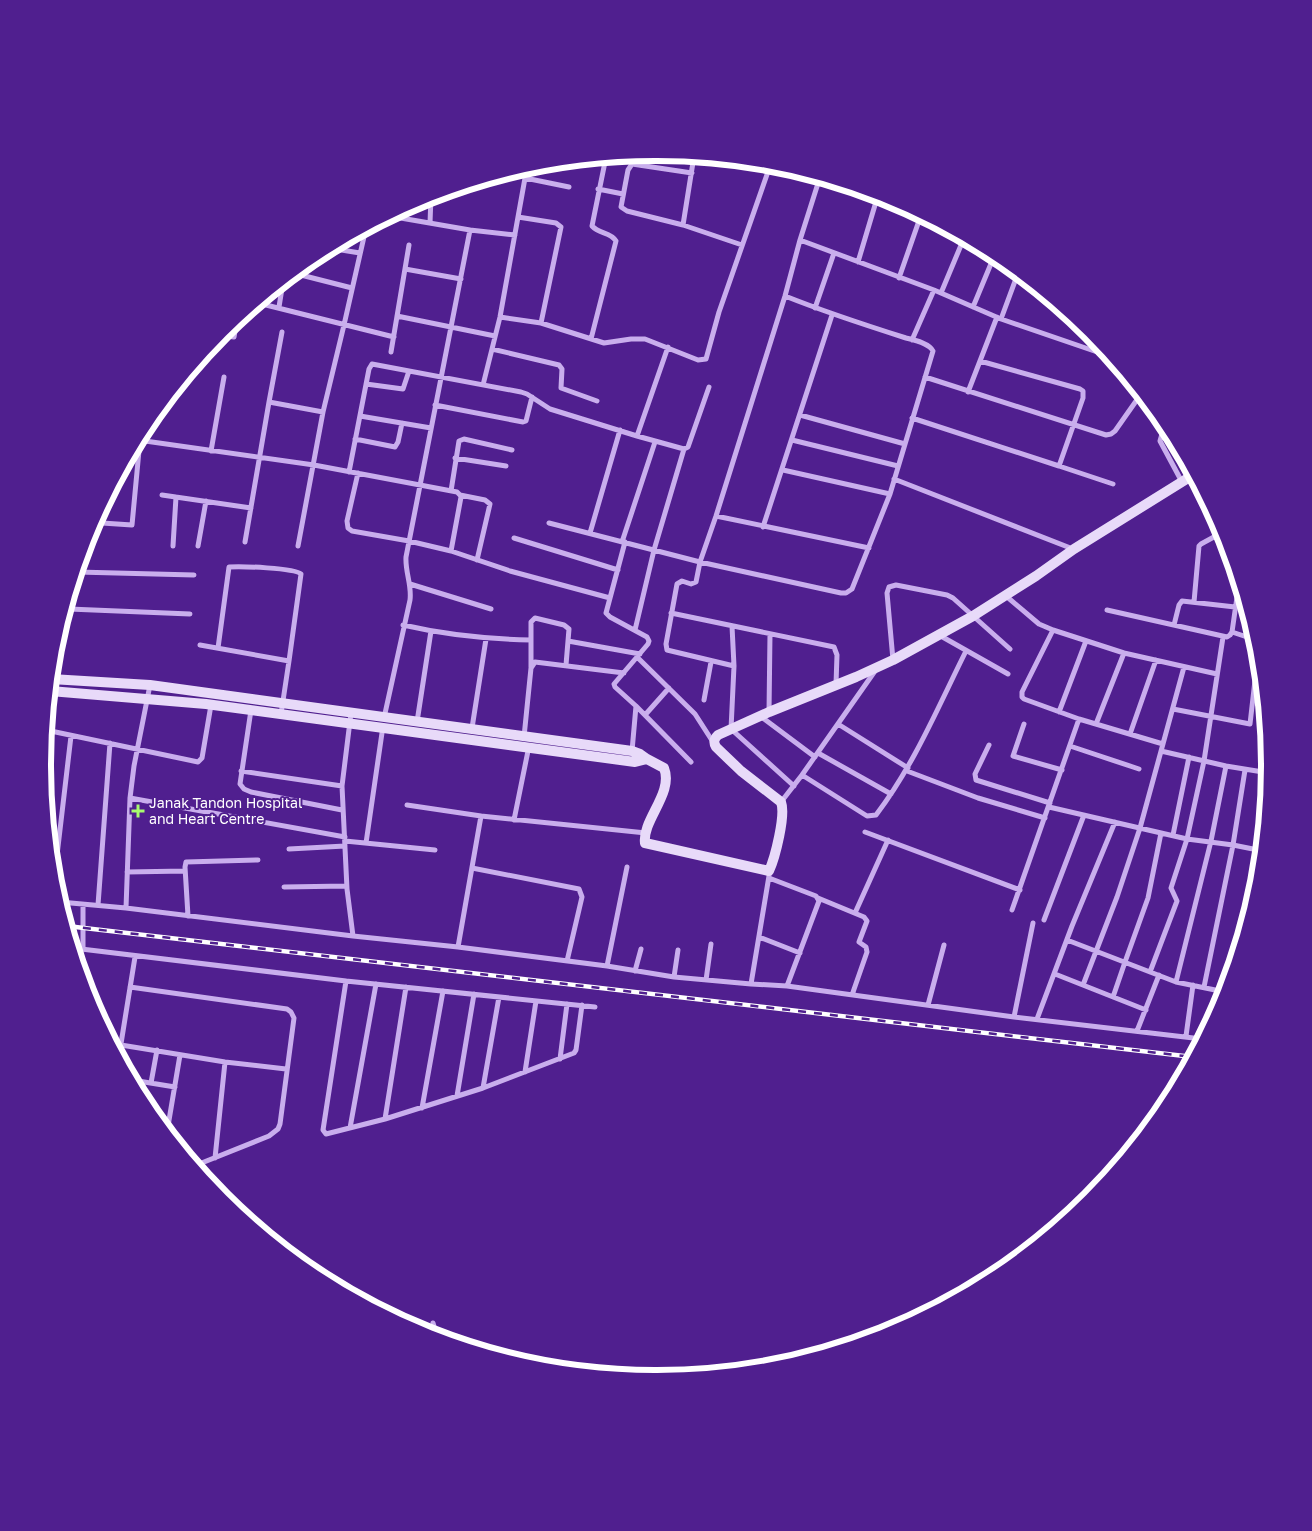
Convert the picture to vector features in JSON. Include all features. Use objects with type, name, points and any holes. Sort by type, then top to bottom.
[{"type":"street","points":[[683,224],[693,162]]},
{"type":"street","points":[[591,339],[616,242],[611,235],[592,226],[604,163]]},
{"type":"street","points":[[692,173],[632,164],[628,170],[623,194],[621,204],[623,209],[683,224],[742,245]]},
{"type":"street","points":[[500,316],[541,323],[609,344],[631,339],[645,339],[698,360],[706,359],[718,312],[768,171]]},
{"type":"street","points":[[483,385],[500,316],[525,175]]},
{"type":"street","points":[[525,178],[570,187]]},
{"type":"street","points":[[734,666],[667,650],[666,644],[671,613],[677,584],[682,581],[691,584],[695,583],[700,562],[785,296],[818,183]]},
{"type":"street","points":[[598,189],[623,194]]},
{"type":"street","points":[[858,262],[876,203]]},
{"type":"street","points":[[430,223],[431,205]]},
{"type":"street","points":[[518,217],[556,224],[562,227],[541,323]]},
{"type":"street","points":[[400,218],[470,230],[515,235]]},
{"type":"street","points":[[899,278],[919,221]]},
{"type":"street","points":[[366,843],[383,723],[410,600],[410,584],[406,569],[409,541],[470,230]]},
{"type":"street","points":[[298,546],[323,412],[364,237]]},
{"type":"street","points":[[800,240],[934,290],[999,318],[1096,351]]},
{"type":"street","points":[[941,293],[961,244]]},
{"type":"street","points":[[392,352],[408,245]]},
{"type":"street","points":[[341,250],[360,253]]},
{"type":"street","points":[[815,308],[834,253]]},
{"type":"street","points":[[973,307],[992,263]]},
{"type":"street","points":[[405,269],[460,279]]},
{"type":"street","points":[[303,275],[352,288]]},
{"type":"street","points":[[968,392],[1015,280]]},
{"type":"street","points":[[912,340],[934,290]]},
{"type":"street","points":[[278,307],[281,292]]},
{"type":"street","points":[[548,523],[700,562],[846,593],[852,589],[890,494],[932,348],[832,315],[785,296]]},
{"type":"street","points":[[266,304],[394,338]]},
{"type":"street","points":[[763,527],[832,315]]},
{"type":"street","points":[[397,316],[495,336]]},
{"type":"street","points":[[245,542],[282,332]]},
{"type":"street","points":[[637,436],[668,347]]},
{"type":"street","points":[[492,349],[559,365],[562,369],[561,388],[597,401]]},
{"type":"street","points":[[980,361],[1080,388],[1083,391],[1084,394],[1059,466]]},
{"type":"street","points":[[349,472],[366,384],[372,364],[521,392],[550,409],[655,442],[684,449]]},
{"type":"street","points":[[366,384],[404,389],[408,371]]},
{"type":"street","points":[[925,377],[1102,434],[1112,434],[1137,399]]},
{"type":"street","points":[[211,451],[224,378]]},
{"type":"street","points":[[635,630],[654,550],[684,449],[688,447],[709,387]]},
{"type":"street","points":[[435,405],[523,422],[526,421],[528,416],[532,398]]},
{"type":"street","points":[[269,402],[323,412]]},
{"type":"street","points":[[800,415],[904,444]]},
{"type":"street","points":[[360,416],[431,428]]},
{"type":"street","points":[[912,418],[1114,484]]},
{"type":"street","points":[[355,439],[394,447],[398,442],[402,423]]},
{"type":"street","points":[[590,534],[620,430]]},
{"type":"street","points":[[1162,435],[1160,442],[1182,482]]},
{"type":"street","points":[[451,491],[457,442],[461,440],[512,450]]},
{"type":"street","points":[[792,440],[898,466]]},
{"type":"street","points":[[146,441],[314,465],[420,484],[485,500],[490,504],[477,560]]},
{"type":"street","points":[[655,442],[624,542],[606,611],[608,615],[647,637],[649,641],[614,684],[691,762]]},
{"type":"street","points":[[102,523],[132,525],[135,509],[138,453]]},
{"type":"street","points":[[455,458],[506,466]]},
{"type":"street","points":[[782,470],[890,494]]},
{"type":"street","points":[[358,473],[347,521],[348,528],[352,531],[451,551],[610,598]]},
{"type":"street","points":[[714,743],[718,735],[877,668],[939,635],[1006,596],[1074,549],[1188,478]]},
{"type":"street","points":[[894,479],[1074,549]]},
{"type":"street","points":[[162,495],[251,508]]},
{"type":"street","points":[[451,551],[460,495]]},
{"type":"street","points":[[173,546],[176,497]]},
{"type":"street","points":[[198,546],[206,501]]},
{"type":"street","points":[[716,516],[869,548]]},
{"type":"street","points":[[1194,602],[1199,546],[1216,536]]},
{"type":"street","points":[[514,538],[618,570]]},
{"type":"street","points":[[218,648],[229,567],[299,571],[301,574],[282,709]]},
{"type":"street","points":[[83,572],[194,575]]},
{"type":"street","points":[[410,584],[491,609]]},
{"type":"street","points":[[894,660],[887,593],[891,586],[947,594],[1010,649]]},
{"type":"street","points":[[1006,596],[1039,624],[1053,630],[1124,653],[1217,674]]},
{"type":"street","points":[[1107,610],[1223,637],[1230,635],[1232,632],[1237,597]]},
{"type":"street","points":[[1174,626],[1180,602],[1184,600],[1235,607]]},
{"type":"street","points":[[72,609],[190,614]]},
{"type":"street","points":[[671,613],[834,647],[837,655],[836,684]]},
{"type":"street","points":[[514,820],[528,741],[531,622],[535,618],[567,627],[569,633],[566,665]]},
{"type":"street","points":[[403,625],[486,639],[531,640]]},
{"type":"street","points":[[731,729],[734,666],[732,626]]},
{"type":"street","points":[[1053,630],[1022,694],[1024,699],[1079,720],[1163,744]]},
{"type":"street","points":[[417,722],[431,631]]},
{"type":"street","points":[[1232,632],[1246,637]]},
{"type":"street","points":[[764,714],[770,634]]},
{"type":"street","points":[[939,635],[1008,674]]},
{"type":"street","points":[[1150,972],[1177,901],[1171,888],[1187,839],[1204,761],[1223,637]]},
{"type":"street","points":[[472,728],[486,639]]},
{"type":"street","points":[[568,641],[638,656],[695,714],[716,747],[741,771],[781,802]]},
{"type":"street","points":[[1059,712],[1086,641]]},
{"type":"street","points":[[200,645],[288,661]]},
{"type":"street","points":[[802,775],[870,816],[876,814],[907,769],[966,651]]},
{"type":"street","points":[[1096,724],[1124,653]]},
{"type":"street","points":[[1130,734],[1156,660]]},
{"type":"street","points":[[531,668],[535,662],[624,673]]},
{"type":"street","points":[[704,700],[712,662]]},
{"type":"street","points":[[1083,985],[1118,897],[1140,828],[1184,667]]},
{"type":"street","points":[[751,984],[769,874],[782,821],[781,802],[877,668]]},
{"type":"street","points":[[57,679],[150,686],[282,709],[640,754],[647,760],[664,768],[667,780],[646,833],[644,841],[647,844],[769,874],[818,898],[864,917],[867,921],[859,942],[866,947],[867,952],[852,995]]},
{"type":"street","points":[[1173,709],[1210,718],[1250,724],[1252,723],[1255,684]]},
{"type":"street","points":[[126,908],[130,798],[137,749],[150,686]]},
{"type":"street","points":[[645,715],[669,688]]},
{"type":"street","points":[[56,691],[148,698],[251,710],[282,709]]},
{"type":"street","points":[[53,732],[194,763],[201,761],[211,705]]},
{"type":"street","points":[[632,752],[636,706]]},
{"type":"street","points":[[251,710],[240,784],[244,789],[342,810]]},
{"type":"street","points":[[764,714],[816,755],[891,794]]},
{"type":"street","points":[[350,718],[342,786],[342,810],[346,886],[353,936]]},
{"type":"street","points":[[1012,910],[1079,720]]},
{"type":"street","points":[[383,723],[417,722],[472,728],[635,762],[647,760]]},
{"type":"street","points":[[838,724],[907,769],[978,798],[1045,818]]},
{"type":"street","points":[[1024,724],[1013,756],[1062,770]]},
{"type":"street","points":[[731,729],[794,786]]},
{"type":"street","points":[[57,851],[70,736]]},
{"type":"street","points":[[98,905],[110,743]]},
{"type":"street","points":[[989,745],[975,774],[976,780],[1084,815],[1187,839],[1255,849]]},
{"type":"street","points":[[1070,746],[1139,769]]},
{"type":"street","points":[[1161,751],[1261,772]]},
{"type":"street","points":[[1173,835],[1189,757]]},
{"type":"street","points":[[1176,982],[1211,842],[1226,766]]},
{"type":"street","points":[[242,770],[342,786]]},
{"type":"street","points":[[1204,988],[1245,770]]},
{"type":"street","points":[[130,798],[345,841],[435,850]]},
{"type":"street","points":[[407,805],[514,820],[646,833]]},
{"type":"street","points":[[1044,920],[1084,815]]},
{"type":"street","points":[[458,947],[481,816]]},
{"type":"street","points":[[1037,1020],[1115,822]]},
{"type":"street","points":[[865,832],[1020,890]]},
{"type":"street","points":[[1114,997],[1124,962],[1148,898],[1161,833]]},
{"type":"street","points":[[855,914],[888,840]]},
{"type":"street","points":[[289,849],[345,841]]},
{"type":"street","points":[[188,916],[186,862],[258,860]]},
{"type":"street","points":[[607,966],[627,867]]},
{"type":"street","points":[[472,868],[579,889],[582,897],[567,961]]},
{"type":"street","points":[[127,872],[185,871]]},
{"type":"street","points":[[284,887],[346,886]]},
{"type":"street","points":[[787,986],[818,905],[818,898]]},
{"type":"street","points":[[68,903],[126,908],[458,947],[607,966],[674,977],[787,986],[1037,1020],[1196,1038]]},
{"type":"street","points":[[83,906],[83,950],[346,981],[595,1007]]},
{"type":"street","points":[[1014,1017],[1033,923]]},
{"type":"street","points":[[759,937],[800,953]]},
{"type":"street","points":[[1067,940],[1176,982],[1217,991]]},
{"type":"street","points":[[706,980],[711,944]]},
{"type":"street","points":[[928,1005],[944,945]]},
{"type":"street","points":[[635,971],[641,949]]},
{"type":"street","points":[[674,977],[678,950]]},
{"type":"street","points":[[135,957],[121,1045],[225,1062],[286,1069]]},
{"type":"street","points":[[1055,974],[1146,1010]]},
{"type":"street","points":[[1137,1030],[1159,975]]},
{"type":"street","points":[[346,981],[323,1132],[329,1134],[422,1108],[483,1088],[560,1059],[576,1051],[582,1005]]},
{"type":"street","points":[[350,1128],[376,984]]},
{"type":"street","points":[[1186,1036],[1193,985]]},
{"type":"street","points":[[130,987],[286,1009],[291,1012],[294,1018],[278,1129],[269,1136],[201,1163]]},
{"type":"street","points":[[385,1119],[406,987]]},
{"type":"street","points":[[422,1108],[443,991]]},
{"type":"street","points":[[457,1096],[474,994]]},
{"type":"street","points":[[483,1088],[499,997]]},
{"type":"street","points":[[525,1072],[536,1000]]},
{"type":"street","points":[[560,1059],[566,1004]]},
{"type":"street","points":[[151,1083],[157,1050]]},
{"type":"street","points":[[169,1123],[180,1055]]},
{"type":"street","points":[[215,1158],[225,1062]]},
{"type":"street","points":[[140,1081],[175,1087]]},
{"type":"street","points":[[432,1323],[434,1327]]},
{"type":"railway","points":[[73,927],[1186,1056]]},
{"type":"place","name":"Janak Tandon Hospital and Heart Centre","points":[[138,811]]}]
